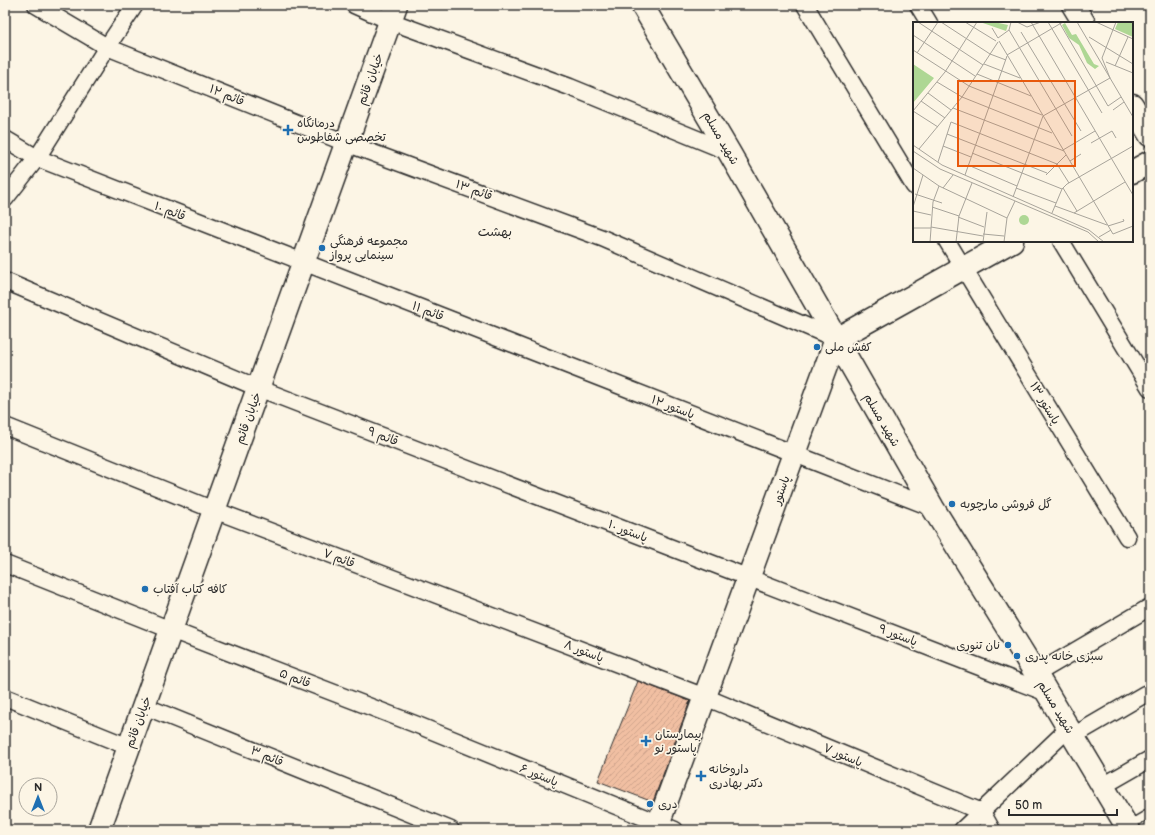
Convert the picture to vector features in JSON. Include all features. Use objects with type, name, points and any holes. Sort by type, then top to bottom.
[{"type":"street","name":"قائم ۱۲","points":[[36,5],[107,47],[346,143]]},
{"type":"street","points":[[5,199],[37,158],[135,5]]},
{"type":"street","points":[[354,5],[393,13],[729,152]]},
{"type":"street","name":"شهید مسلم","points":[[642,5],[729,152],[933,508],[1036,674],[1128,828]]},
{"type":"street","points":[[805,5],[913,184]]},
{"type":"street","points":[[918,5],[928,22]]},
{"type":"street","points":[[1073,5],[1083,22]]},
{"type":"street","name":"خیابان قائم","points":[[100,830],[393,13]]},
{"type":"street","points":[[1133,107],[1150,135]]},
{"type":"street","name":"قائم ۱۰","points":[[5,139],[37,158],[303,263]]},
{"type":"street","name":"قائم ۱۳","points":[[346,143],[602,238],[836,339]]},
{"type":"street","points":[[1133,171],[1150,162]]},
{"type":"street","name":"پاستور ۱۳","points":[[948,242],[1127,537]]},
{"type":"street","points":[[836,339],[1010,242]]},
{"type":"street","points":[[1062,242],[1150,388]]},
{"type":"street","name":"قائم ۱۱","points":[[303,263],[552,360]]},
{"type":"street","name":"قائم ۹","points":[[5,281],[258,388],[507,484]]},
{"type":"street","name":"پاستور","points":[[663,828],[705,697],[836,339]]},
{"type":"street","name":"پاستور ۱۲","points":[[552,360],[933,508]]},
{"type":"street","name":"قائم ۷","points":[[5,426],[214,510],[463,605]]},
{"type":"street","name":"پاستور ۱۰","points":[[507,484],[749,577]]},
{"type":"street","name":"قائم ۵","points":[[5,564],[420,726]]},
{"type":"street","name":"پاستور ۹","points":[[749,577],[1047,693]]},
{"type":"street","name":"پاستور ۸","points":[[463,605],[705,697]]},
{"type":"street","points":[[1036,674],[1150,608]]},
{"type":"street","points":[[962,830],[1071,733],[1145,694]]},
{"type":"street","points":[[5,697],[129,747]]},
{"type":"street","name":"پاستور ۷","points":[[705,697],[982,812]]},
{"type":"street","name":"قائم ۳","points":[[144,706],[451,830]]},
{"type":"street","name":"پاستور ۶","points":[[420,726],[663,828]]},
{"type":"street","points":[[1102,786],[1150,759]]},
{"type":"street","points":[[982,812],[992,830]]},
{"type":"lane","points":[[1128,828],[1150,813]]},
{"type":"building","name":"بیمارستان پاستور نو","points":[[638,681],[690,701],[653,802],[598,781]]},
{"type":"place","name":"درمانگاه تخصصی شفاطوس","points":[[288,130]]},
{"type":"place","name":"مجموعه فرهنگی سینمایی پرواز","points":[[322,248]]},
{"type":"place","name":"کفش ملی","points":[[817,347]]},
{"type":"place","name":"گل فروشی مارچوبه","points":[[952,504]]},
{"type":"place","name":"کافه کتاب آفتاب","points":[[145,589]]},
{"type":"place","name":"نان تنوری","points":[[1008,645]]},
{"type":"place","name":"سبزی خانه پدری","points":[[1017,656]]},
{"type":"place","name":"بیمارستان پاستور نو","points":[[646,741]]},
{"type":"place","name":"داروخانه دکتر بهادری","points":[[701,776]]},
{"type":"place","name":"دری","points":[[650,804]]},
{"type":"district","name":"بهشت","points":[[495,231]]}]
